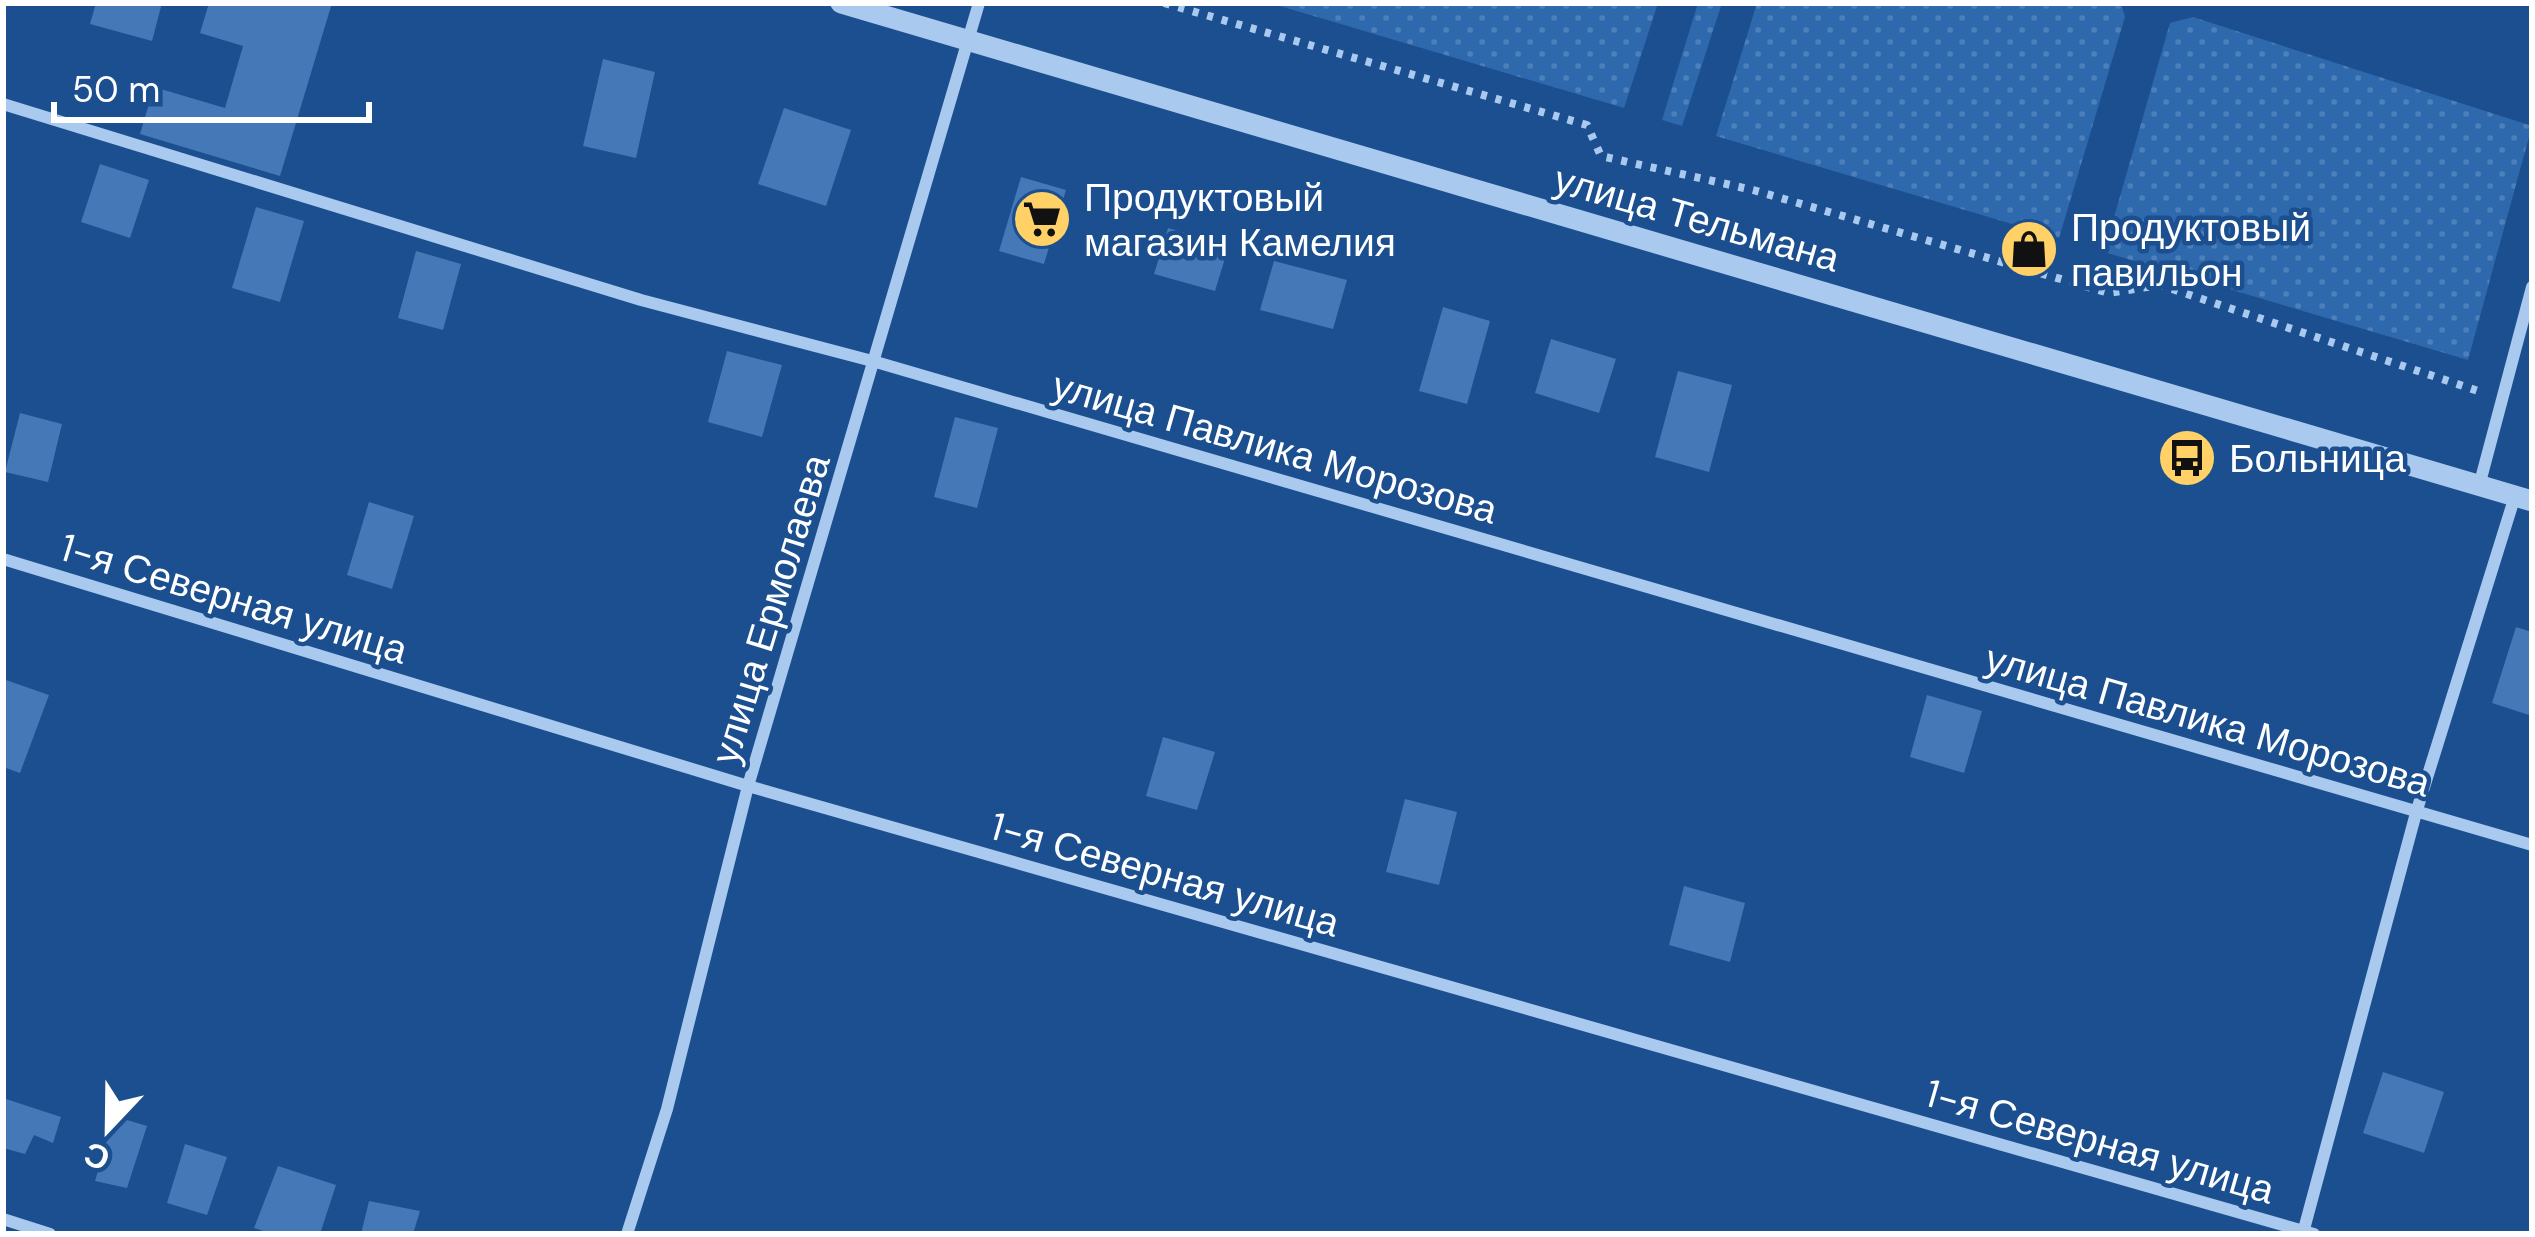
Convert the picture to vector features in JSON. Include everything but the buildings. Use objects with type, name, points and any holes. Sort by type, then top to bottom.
[{"type":"street","name":"улица Тельмана","points":[[841,3],[2523,499]]},
{"type":"street","name":"улица Ермолаева","points":[[627,1234],[667,1109],[748,786],[979,3]]},
{"type":"street","name":"улица Павлика Морозова","points":[[3,104],[641,300],[876,362],[2532,845]]},
{"type":"street","points":[[2479,486],[2532,287]]},
{"type":"street","points":[[2307,1233],[2416,813],[2523,499]]},
{"type":"street","name":"1-я Северная улица","points":[[3,559],[748,786],[2307,1233]]},
{"type":"street","points":[[3,1219],[50,1234]]},
{"type":"path","points":[[1164,3],[1587,125],[1601,156],[1753,190],[2109,293],[2160,285],[2502,399]]},
{"type":"shaded area","points":[[1270,3],[1658,3],[1624,108]]},
{"type":"shaded area","points":[[1698,3],[1722,3],[1682,126],[1662,120]]},
{"type":"shaded area","points":[[1757,3],[2121,3],[2125,17],[2059,238],[1716,136]]},
{"type":"shaded area","points":[[2193,17],[2532,126],[2468,360],[2104,252],[2170,23]]},
{"type":"place","name":"Продуктовый магазин Камелия","points":[[1042,219]]},
{"type":"place","name":"Продуктовый павильон","points":[[2029,249]]},
{"type":"place","name":"Больница","points":[[2187,458]]}]
